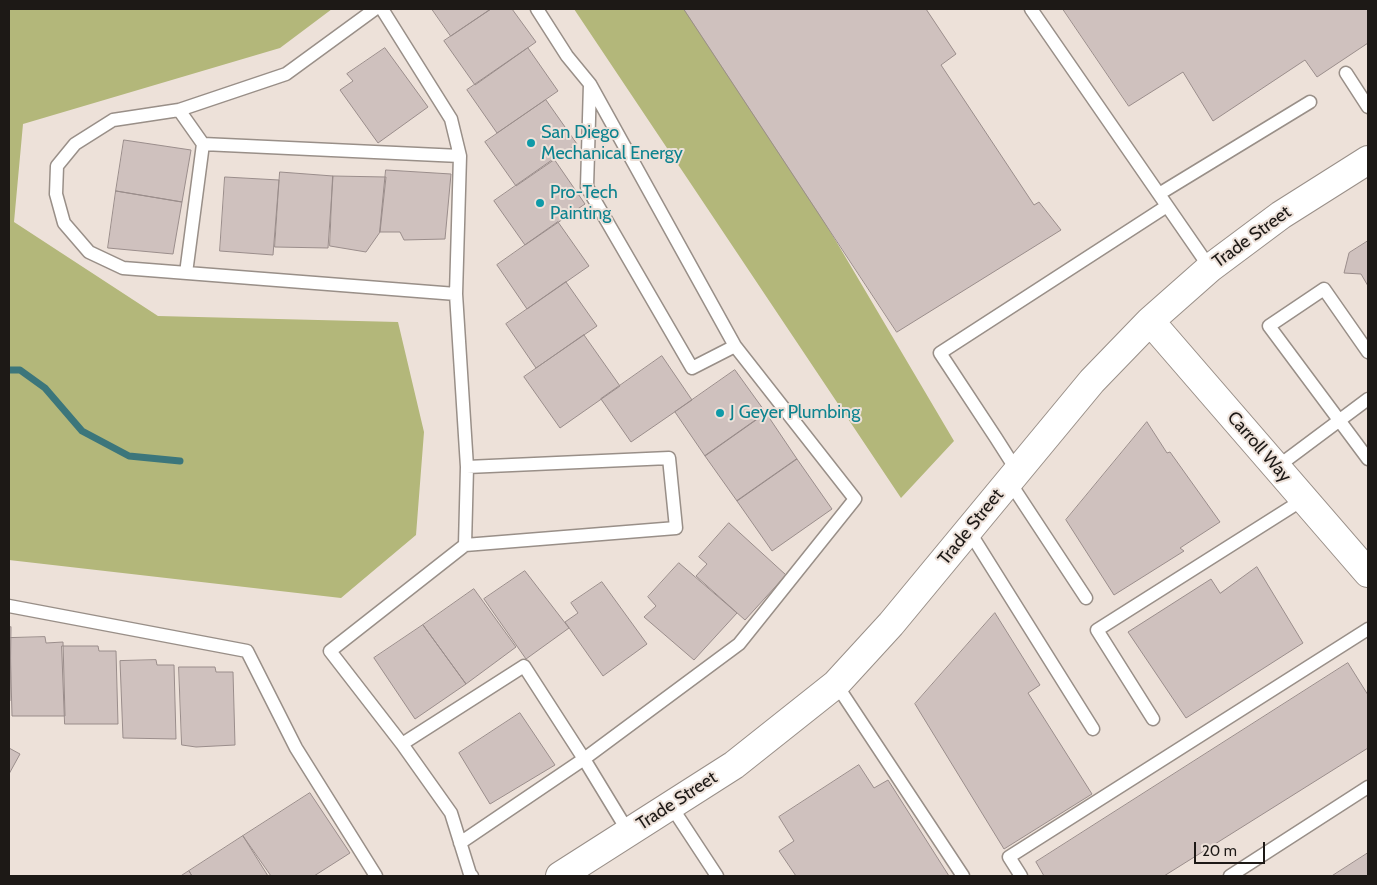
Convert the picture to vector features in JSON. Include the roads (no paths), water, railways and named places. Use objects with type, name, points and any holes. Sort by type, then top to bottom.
[{"type":"street","name":"Trade Street","points":[[560,876],[734,765],[836,684],[891,624],[1092,381],[1150,321],[1210,268],[1281,215],[1368,160]]},
{"type":"street","name":"Carroll Way","points":[[1150,321],[1368,573]]},
{"type":"lane","points":[[375,9],[286,74],[179,110],[113,120],[75,144],[57,166],[56,194],[64,223],[89,252],[124,268],[456,294]]},
{"type":"lane","points":[[382,9],[451,119],[460,156],[456,294],[467,468],[465,545]]},
{"type":"lane","points":[[460,843],[584,759],[740,644],[855,499],[735,346],[590,84],[567,56],[537,9]]},
{"type":"lane","points":[[1031,9],[1210,268]]},
{"type":"lane","points":[[1346,72],[1368,107]]},
{"type":"lane","points":[[590,84],[587,187],[692,368],[735,346]]},
{"type":"lane","points":[[1159,194],[1310,102]]},
{"type":"lane","points":[[179,110],[203,144],[186,273]]},
{"type":"lane","points":[[203,144],[460,156]]},
{"type":"lane","points":[[1086,598],[1013,476],[996,438],[940,353],[1167,206]]},
{"type":"lane","points":[[1368,352],[1324,288],[1269,326],[1368,459]]},
{"type":"lane","points":[[1277,467],[1368,399]]},
{"type":"lane","points":[[467,468],[669,458],[676,528],[465,545],[330,651],[402,744],[451,813],[472,876]]},
{"type":"lane","points":[[1154,719],[1097,630],[1304,499]]},
{"type":"lane","points":[[968,530],[1093,729]]},
{"type":"lane","points":[[9,606],[247,650],[296,748],[376,876]]},
{"type":"lane","points":[[1022,876],[1009,857],[1368,629]]},
{"type":"lane","points":[[402,744],[524,666],[629,832]]},
{"type":"lane","points":[[836,684],[963,876]]},
{"type":"lane","points":[[1230,876],[1368,787]]},
{"type":"lane","points":[[671,806],[717,876]]},
{"type":"waterway","points":[[9,370],[20,370],[45,388],[82,431],[129,456],[180,461]]},
{"type":"place","name":"San Diego Mechanical Energy","points":[[531,143]]},
{"type":"place","name":"Pro-Tech Painting","points":[[540,203]]},
{"type":"place","name":"J Geyer Plumbing","points":[[720,413]]}]
